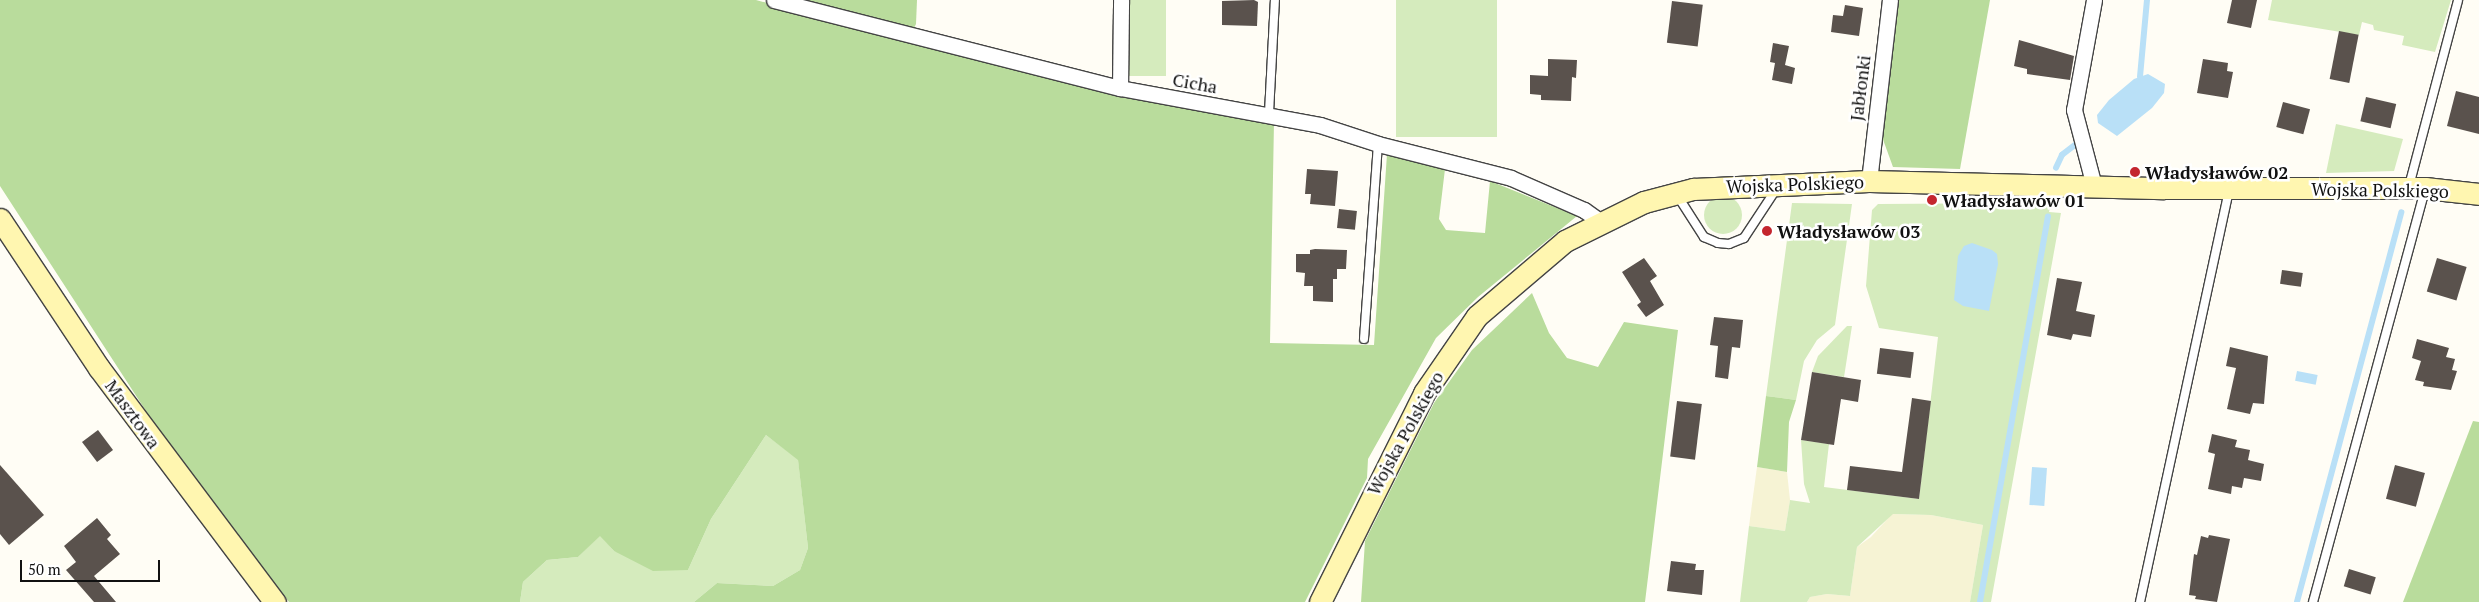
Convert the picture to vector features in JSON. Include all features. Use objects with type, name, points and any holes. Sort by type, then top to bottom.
[{"type":"street","name":"Cicha","points":[[774,0],[1120,88],[1194,104],[1269,114],[1511,178],[1584,210],[1601,222]]},
{"type":"street","points":[[1120,88],[1121,0]]},
{"type":"street","name":"Jabłonki","points":[[1869,181],[1890,0]]},
{"type":"street","points":[[2094,0],[2074,110],[2094,186]]},
{"type":"street","name":"Wojska Polskiego","points":[[1320,602],[1424,393],[1477,316],[1565,241],[1601,222],[1676,193],[1700,188],[1869,181],[2229,188],[2417,188],[2479,194]]},
{"type":"street","name":"Masztowa","points":[[0,219],[99,368],[275,602]]},
{"type":"lane","points":[[1269,114],[1275,0]]},
{"type":"lane","points":[[2314,602],[2417,188],[2458,0]]},
{"type":"lane","points":[[1364,339],[1378,144]]},
{"type":"lane","points":[[1676,193],[1704,237],[1718,244],[1729,244],[1744,238],[1780,184]]},
{"type":"lane","points":[[2140,602],[2229,188]]},
{"type":"shaded area","points":[[1757,467],[1787,472],[1790,500],[1785,531],[1749,526]]},
{"type":"shaded area","points":[[1892,514],[1931,515],[1983,525],[1970,602],[1807,602],[1810,597],[1827,594],[1850,596],[1857,547],[1871,537]]},
{"type":"green space","points":[[0,0],[756,0],[1115,96],[1274,122],[1270,343],[1374,345],[1387,154],[1445,169],[1439,219],[1446,230],[1485,233],[1490,181],[1577,216],[1478,297],[1436,338],[1368,459],[1367,478],[1305,602],[694,602],[717,583],[773,586],[800,570],[808,548],[798,460],[766,435],[711,519],[688,570],[653,571],[614,551],[600,536],[578,557],[547,560],[523,582],[520,602],[289,602],[168,445],[0,186]]},
{"type":"green space","points":[[799,0],[917,0],[916,24],[913,30]]},
{"type":"green space","points":[[1126,0],[1166,0],[1166,76],[1126,76]]},
{"type":"green space","points":[[1396,0],[1497,0],[1497,137],[1396,137]]},
{"type":"green space","points":[[1898,0],[1990,0],[1960,169],[1893,167],[1881,134]]},
{"type":"green space","points":[[2272,0],[2451,0],[2435,52],[2402,45],[2404,36],[2374,30],[2373,25],[2362,22],[2359,35],[2268,20]]},
{"type":"green space","points":[[2336,124],[2403,139],[2394,171],[2326,173]]},
{"type":"green space","points":[[1723,196],[1737,201],[1742,215],[1737,229],[1723,234],[1709,229],[1704,215],[1709,201]]},
{"type":"green space","points":[[1792,203],[1852,204],[1835,325],[1817,340],[1804,361],[1796,400],[1766,396]]},
{"type":"green space","points":[[2051,203],[2049,212],[2061,213],[1991,602],[1970,602],[1983,525],[1931,515],[1893,514],[1857,547],[1850,596],[1827,594],[1810,597],[1807,602],[1740,602],[1749,526],[1785,531],[1790,500],[1810,503],[1804,484],[1801,440],[1829,444],[1824,487],[1919,499],[1938,337],[1879,328],[1866,286],[1872,210],[1878,204]]},
{"type":"green space","points":[[1532,293],[1549,333],[1567,358],[1598,367],[1624,322],[1678,330],[1645,602],[1361,602],[1365,541],[1434,403],[1472,350]]},
{"type":"green space","points":[[1847,326],[1852,326],[1844,377],[1812,372],[1818,356]]},
{"type":"green space","points":[[1766,396],[1796,400],[1789,422],[1787,472],[1757,467]]},
{"type":"green space","points":[[2473,421],[2479,422],[2479,602],[2403,602]]},
{"type":"green space","points":[[766,435],[798,459],[808,548],[800,570],[773,586],[717,583],[694,602],[520,602],[523,582],[547,560],[578,557],[600,535],[614,551],[688,570],[711,519]]},
{"type":"water","points":[[2148,74],[2165,84],[2164,93],[2152,108],[2117,136],[2098,123],[2097,115],[2109,100],[2134,79]]},
{"type":"water","points":[[1972,243],[1992,250],[1997,254],[1998,264],[1989,311],[1963,306],[1954,300],[1958,256],[1964,246]]},
{"type":"water","points":[[2297,371],[2318,375],[2316,385],[2295,381]]},
{"type":"water","points":[[2032,467],[2047,468],[2044,506],[2029,505]]},
{"type":"building","points":[[1254,0],[1258,2],[1257,26],[1222,25],[1222,1]]},
{"type":"building","points":[[2232,0],[2257,0],[2251,28],[2227,23]]},
{"type":"building","points":[[1672,1],[1703,5],[1698,46],[1667,43]]},
{"type":"building","points":[[1845,5],[1863,8],[1859,36],[1831,32],[1833,15],[1843,16]]},
{"type":"building","points":[[2339,31],[2359,35],[2349,83],[2330,79]]},
{"type":"building","points":[[2019,40],[2074,56],[2070,80],[2027,74],[2027,69],[2014,66]]},
{"type":"building","points":[[1773,43],[1789,46],[1785,65],[1795,68],[1792,84],[1772,80],[1775,63],[1770,62]]},
{"type":"building","points":[[1548,59],[1577,60],[1576,78],[1572,77],[1571,101],[1541,100],[1541,95],[1530,94],[1530,75],[1548,76]]},
{"type":"building","points":[[2203,59],[2228,63],[2227,71],[2233,72],[2228,98],[2197,93]]},
{"type":"building","points":[[2456,91],[2479,97],[2479,134],[2447,126]]},
{"type":"building","points":[[2366,97],[2396,104],[2391,128],[2360,121]]},
{"type":"building","points":[[2283,102],[2310,109],[2303,134],[2276,127]]},
{"type":"building","points":[[1307,169],[1338,171],[1335,206],[1310,204],[1311,194],[1305,194]]},
{"type":"building","points":[[1339,209],[1357,211],[1355,230],[1337,228]]},
{"type":"building","points":[[1310,250],[1347,250],[1346,269],[1337,269],[1337,279],[1333,279],[1333,302],[1313,301],[1313,286],[1304,286],[1305,273],[1296,272],[1296,254],[1310,254]]},
{"type":"building","points":[[1644,258],[1657,276],[1650,281],[1664,305],[1646,317],[1637,305],[1641,302],[1622,272]]},
{"type":"building","points":[[2437,258],[2467,267],[2456,301],[2427,291]]},
{"type":"building","points":[[2282,270],[2303,273],[2301,287],[2280,284]]},
{"type":"building","points":[[2057,278],[2082,282],[2076,311],[2095,315],[2091,337],[2073,334],[2071,340],[2047,335]]},
{"type":"building","points":[[1714,317],[1743,320],[1740,348],[1732,347],[1728,379],[1715,377],[1718,346],[1710,345]]},
{"type":"building","points":[[2417,339],[2449,348],[2446,357],[2455,359],[2452,370],[2457,371],[2451,390],[2423,386],[2424,382],[2415,380],[2421,361],[2412,358]]},
{"type":"building","points":[[2230,347],[2268,356],[2264,404],[2253,403],[2250,414],[2227,409],[2236,368],[2226,366]]},
{"type":"building","points":[[1880,348],[1914,352],[1911,378],[1877,374]]},
{"type":"building","points":[[1812,372],[1861,380],[1858,402],[1841,399],[1834,445],[1801,440]]},
{"type":"building","points":[[1912,398],[1931,401],[1919,499],[1847,490],[1850,466],[1902,472]]},
{"type":"building","points":[[1677,401],[1702,404],[1695,460],[1670,457]]},
{"type":"building","points":[[98,430],[113,450],[97,462],[82,442]]},
{"type":"building","points":[[2212,434],[2237,440],[2235,447],[2250,450],[2248,460],[2264,464],[2261,481],[2244,478],[2242,488],[2232,486],[2231,494],[2208,489],[2215,454],[2208,452]]},
{"type":"building","points":[[0,465],[44,515],[9,545],[0,534]]},
{"type":"building","points":[[2395,465],[2425,473],[2416,507],[2386,499]]},
{"type":"building","points":[[97,518],[111,535],[107,539],[120,554],[94,576],[116,602],[94,602],[66,570],[76,562],[64,546]]},
{"type":"building","points":[[2209,535],[2230,539],[2217,602],[2195,599],[2196,596],[2189,595],[2194,554],[2197,555],[2201,536],[2208,538]]},
{"type":"building","points":[[1671,561],[1696,564],[1695,570],[1704,570],[1702,595],[1667,591]]},
{"type":"building","points":[[2349,569],[2376,577],[2371,594],[2344,586]]},
{"type":"waterway","points":[[2140,77],[2147,0]]},
{"type":"waterway","points":[[2056,168],[2062,155],[2075,145]]},
{"type":"waterway","points":[[2297,602],[2401,213]]},
{"type":"waterway","points":[[1980,602],[2048,217]]},
{"type":"place","name":"Władysławów 02","points":[[2135,172]]},
{"type":"place","name":"Władysławów 01","points":[[1932,200]]},
{"type":"place","name":"Władysławów 03","points":[[1767,231]]}]
